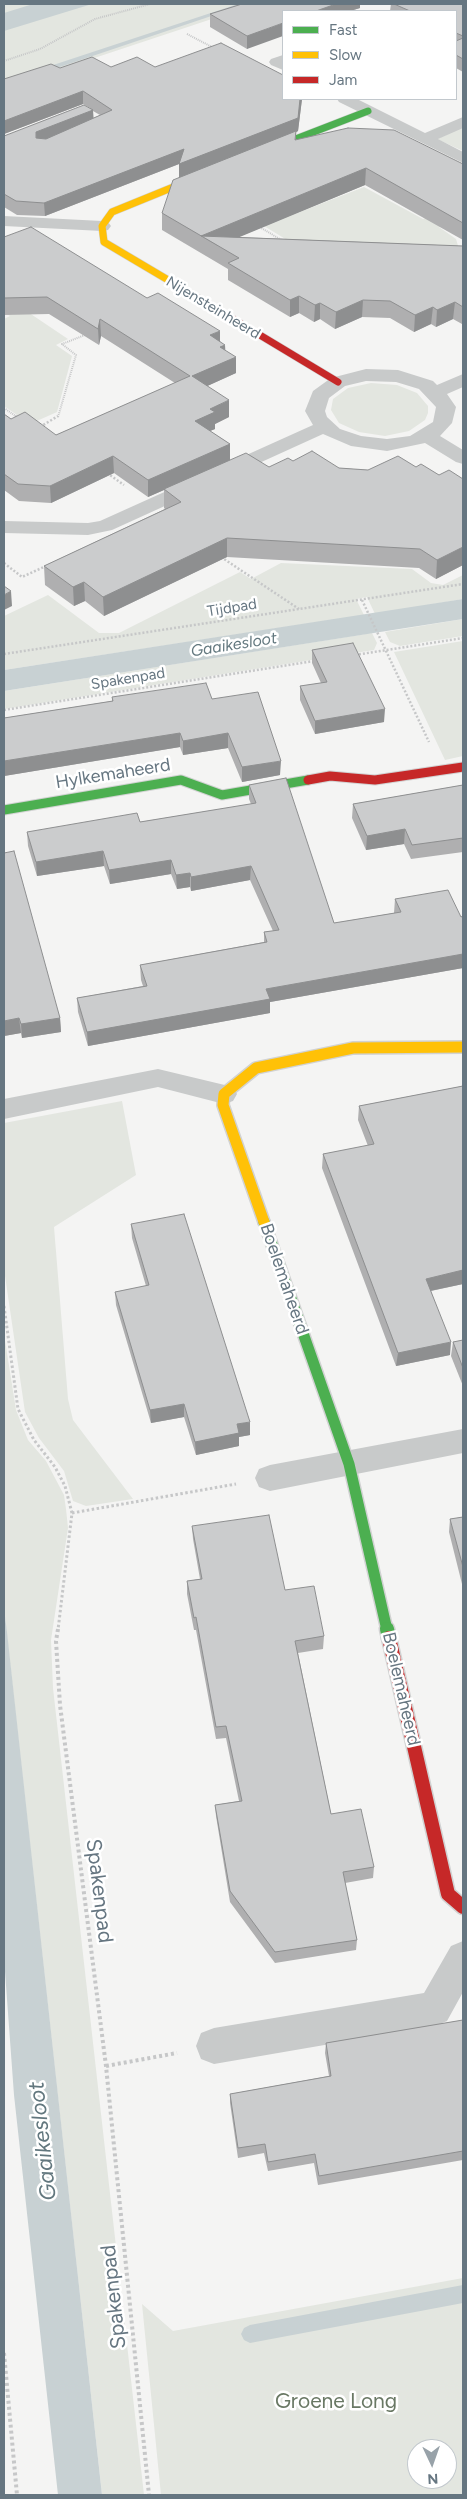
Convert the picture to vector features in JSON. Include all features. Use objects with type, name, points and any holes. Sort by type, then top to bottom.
[{"type":"street","points":[[347,100],[463,158]]},
{"type":"street","points":[[252,156],[368,111]]},
{"type":"street","points":[[426,138],[463,122]]},
{"type":"street","points":[[4,221],[102,226],[112,212],[217,170]]},
{"type":"street","name":"Nijensteinheerd","points":[[102,226],[104,242],[338,382]]},
{"type":"street","points":[[366,375],[398,376],[426,385],[436,392],[446,407],[446,415],[436,430],[427,436],[402,444],[372,444],[344,438],[324,426],[315,411],[320,395],[338,382],[366,375]]},
{"type":"street","points":[[436,392],[463,380]]},
{"type":"street","points":[[4,527],[88,529],[105,526],[324,426]]},
{"type":"street","points":[[427,436],[463,458]]},
{"type":"street","name":"Hylkemaheerd","points":[[4,810],[181,780],[222,795],[330,776],[375,780],[463,766]]},
{"type":"street","points":[[4,1109],[158,1078],[224,1094],[256,1068],[343,1050],[463,1047]]},
{"type":"street","name":"Boelemaheerd","points":[[224,1094],[223,1105],[349,1464],[448,1894],[463,1907]]},
{"type":"street","points":[[270,1478],[463,1441]]},
{"type":"street","points":[[214,2046],[435,2009],[463,1958]]},
{"type":"path","points":[[4,61],[40,49],[95,18],[150,4]]},
{"type":"path","points":[[187,34],[211,47],[219,47]]},
{"type":"path","points":[[251,226],[258,226],[286,243]]},
{"type":"path","points":[[34,429],[58,418],[76,355],[62,344],[88,333]]},
{"type":"path","points":[[4,408],[27,424]]},
{"type":"path","points":[[42,426],[49,431]]},
{"type":"path","points":[[104,471],[151,505]]},
{"type":"path","points":[[219,555],[300,610]]},
{"type":"path","name":"Tijdpad","points":[[4,654],[463,584]]},
{"type":"path","points":[[362,600],[442,770]]},
{"type":"path","points":[[347,656],[463,638]]},
{"type":"path","name":"Spakenpad","points":[[4,710],[317,661]]},
{"type":"path","name":"Spakenpad","points":[[4,1306],[18,1409],[34,1440],[56,1467],[65,1486],[72,1513],[71,1534],[56,1641],[60,1705],[106,2066],[149,2495]]},
{"type":"path","points":[[72,1513],[270,1478]]},
{"type":"path","points":[[106,2066],[214,2046]]},
{"type":"path","points":[[4,2354],[17,2495]]},
{"type":"green space","points":[[4,4],[257,4],[4,88]]},
{"type":"green space","points":[[463,127],[463,151],[437,139]]},
{"type":"green space","points":[[364,187],[423,219],[463,202],[463,216],[439,227],[456,239],[459,249],[292,243],[264,226]]},
{"type":"green space","points":[[4,296],[68,339],[56,345],[72,356],[57,412],[30,424],[4,406],[4,319],[10,316],[4,312]]},
{"type":"green space","points":[[371,383],[397,385],[417,393],[428,406],[425,420],[409,431],[385,436],[359,432],[339,423],[331,410],[333,399],[348,388]]},
{"type":"green space","points":[[281,563],[412,569],[431,583],[443,585],[463,575],[463,599],[375,614],[367,597],[356,599],[364,615],[4,670],[4,616],[48,595],[99,633],[119,633],[240,572],[251,579]]},
{"type":"green space","points":[[463,619],[463,636],[400,646],[390,642],[385,632]]},
{"type":"green space","points":[[372,633],[377,643],[374,650],[4,709],[4,691]]},
{"type":"green space","points":[[463,641],[463,756],[445,760],[394,652]]},
{"type":"green space","points":[[122,1101],[136,1175],[54,1227],[68,1399],[73,1420],[133,1499],[86,1506],[73,1501],[64,1471],[39,1438],[25,1412],[4,1269],[4,1123]]},
{"type":"green space","points":[[4,1334],[16,1410],[28,1440],[46,1461],[64,1495],[66,1509],[68,1528],[51,1640],[53,1688],[144,2495],[102,2495],[4,1609]]},
{"type":"green space","name":"Groene Long","points":[[463,2278],[463,2495],[161,2495],[142,2304],[173,2331]]},
{"type":"water","points":[[33,4],[92,4],[4,31],[4,13]]},
{"type":"water","name":"Gaaikesloot","points":[[463,599],[463,619],[4,691],[4,670]]},
{"type":"water","name":"Gaaikesloot","points":[[4,1609],[102,2495],[58,2495],[14,2095],[4,1958]]},
{"type":"building","points":[[242,4],[336,4],[319,10],[282,10],[282,23],[247,36],[210,14]]},
{"type":"building","points":[[394,4],[463,4],[463,36],[457,33],[457,10],[408,10]]},
{"type":"building","points":[[463,38],[463,59],[457,56],[457,41]]},
{"type":"building","points":[[221,43],[282,74],[282,100],[300,100],[298,118],[179,164],[184,149],[44,203],[16,201],[4,194],[4,136],[84,105],[93,110],[36,132],[36,138],[46,139],[112,110],[83,91],[4,121],[4,79],[51,64],[60,68],[92,57],[111,67],[137,57],[155,67]]},
{"type":"building","points":[[348,128],[394,130],[463,164],[463,223],[366,168],[201,236],[162,213],[173,180],[296,131],[295,140]]},
{"type":"building","points":[[31,227],[147,298],[158,293],[220,331],[210,335],[225,345],[220,347],[236,357],[192,376],[229,400],[210,409],[215,412],[195,421],[230,444],[148,480],[113,456],[50,486],[18,484],[4,474],[4,414],[11,419],[25,412],[56,435],[190,376],[100,319],[98,329],[47,297],[4,298],[4,237]]},
{"type":"building","points":[[201,236],[463,246],[463,307],[455,302],[437,310],[433,307],[415,315],[390,301],[363,300],[336,312],[320,303],[315,305],[299,296],[290,300],[228,263],[239,258]]},
{"type":"building","points":[[312,451],[339,468],[368,470],[398,456],[416,467],[421,464],[439,475],[449,470],[463,479],[463,547],[437,560],[420,549],[227,538],[103,597],[84,582],[73,587],[44,566],[181,502],[164,489],[246,453],[269,467],[288,458],[293,461]]},
{"type":"building","points":[[4,586],[11,591],[4,595]]},
{"type":"building","points":[[353,643],[385,709],[315,721],[300,686],[327,682],[312,650]]},
{"type":"building","points":[[206,683],[212,699],[258,692],[281,761],[242,767],[228,733],[183,741],[180,733],[4,761],[4,718],[113,701],[112,697]]},
{"type":"building","points":[[286,778],[334,923],[401,912],[395,899],[448,890],[461,917],[463,916],[463,954],[266,989],[270,999],[87,1032],[77,998],[147,986],[140,965],[267,942],[264,932],[279,930],[251,866],[191,877],[190,873],[176,875],[171,860],[109,870],[103,851],[36,862],[27,832],[137,813],[140,822],[256,803],[249,785]]},
{"type":"building","points":[[463,785],[463,838],[412,845],[405,829],[367,836],[353,804]]},
{"type":"building","points":[[14,851],[60,1018],[21,1024],[19,1018],[4,1021],[4,853]]},
{"type":"building","points":[[463,1086],[463,1270],[426,1279],[451,1342],[398,1353],[323,1154],[374,1144],[359,1106]]},
{"type":"building","points":[[184,1214],[250,1422],[237,1424],[239,1433],[195,1442],[184,1404],[150,1410],[115,1292],[149,1285],[131,1224]]},
{"type":"building","points":[[463,1340],[463,1368],[453,1342]]},
{"type":"building","points":[[269,1515],[285,1590],[314,1586],[324,1636],[295,1641],[331,1814],[361,1809],[374,1867],[343,1872],[357,1940],[275,1952],[230,1891],[215,1805],[242,1801],[226,1726],[216,1727],[196,1617],[194,1618],[187,1581],[202,1579],[192,1526]]},
{"type":"building","points":[[463,1517],[463,1567],[450,1519]]},
{"type":"building","points":[[463,2020],[463,2151],[319,2176],[315,2154],[268,2162],[265,2144],[238,2148],[230,2094],[331,2076],[326,2043]]},
{"type":"waterway","points":[[39,71],[244,4]]},
{"type":"waterway","points":[[250,2334],[463,2294]]},
{"type":"traffic: fast","points":[[262,152],[368,111]]},
{"type":"traffic: fast","points":[[4,810],[181,780],[222,795],[308,780]]},
{"type":"traffic: fast","points":[[264,1222],[349,1464],[389,1638]]},
{"type":"traffic: slow","points":[[185,290],[104,242],[102,226],[112,212],[203,175]]},
{"type":"traffic: slow","points":[[264,1222],[223,1105],[224,1094],[256,1068],[353,1048],[463,1047]]},
{"type":"traffic: jam","points":[[185,290],[338,382]]},
{"type":"traffic: jam","points":[[308,780],[330,776],[375,780],[463,767]]},
{"type":"traffic: jam","points":[[389,1638],[448,1894],[463,1907]]}]
